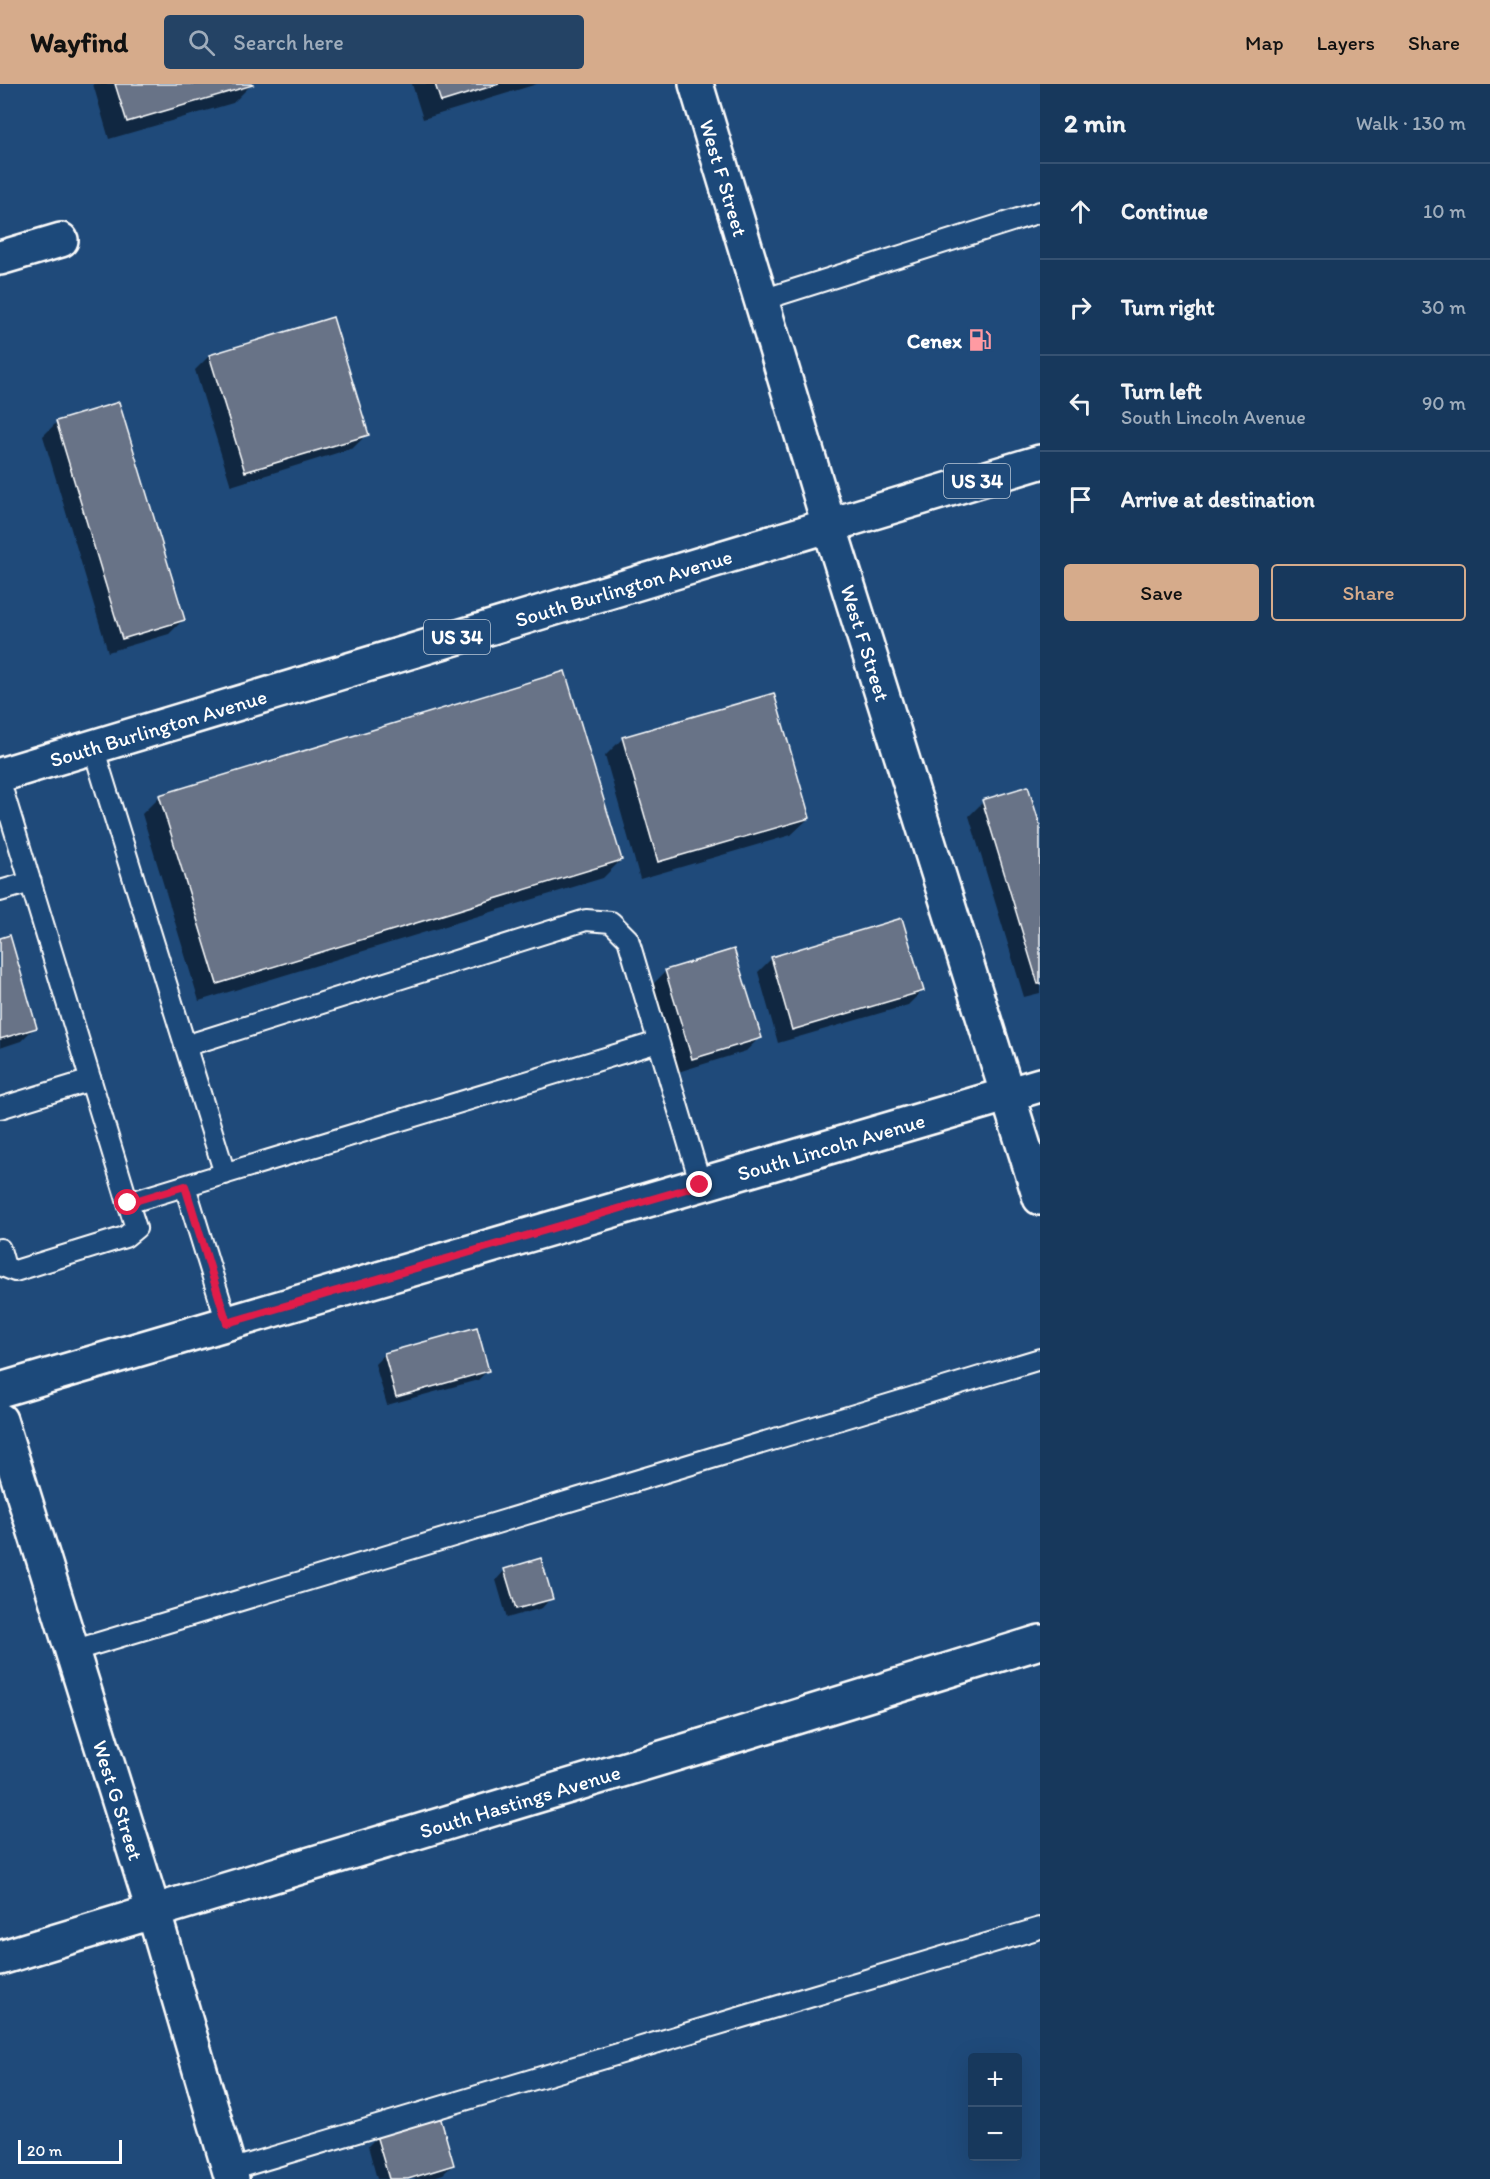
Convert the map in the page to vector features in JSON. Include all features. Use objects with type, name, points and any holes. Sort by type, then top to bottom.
[{"type":"main road","name":"West F Street","points":[[696,84],[829,525],[1040,1198]]},
{"type":"main road","points":[[0,258],[61,240]]},
{"type":"main road","name":"South Burlington Avenue","points":[[0,775],[1040,462]]},
{"type":"main road","name":"South Lincoln Avenue","points":[[0,1390],[1040,1085]]},
{"type":"main road","name":"West G Street","points":[[0,1420],[153,1910],[231,2175]]},
{"type":"main road","name":"South Hastings Avenue","points":[[0,1958],[153,1910],[698,1748],[1040,1642]]},
{"type":"lane","points":[[762,300],[1040,212]]},
{"type":"lane","points":[[93,747],[225,1174]]},
{"type":"lane","points":[[0,782],[136,1228],[125,1237],[15,1272],[5,1267],[0,1249]]},
{"type":"lane","points":[[0,891],[31,882]]},
{"type":"lane","points":[[185,1046],[586,920],[610,922],[628,939],[700,1185]]},
{"type":"lane","points":[[128,1203],[658,1042]]},
{"type":"lane","points":[[0,1108],[91,1080]]},
{"type":"lane","points":[[185,1186],[227,1323]]},
{"type":"lane","points":[[72,1651],[1040,1359]]},
{"type":"lane","points":[[231,2175],[1040,1928]]},
{"type":"building","points":[[115,84],[252,84],[253,85],[127,122]]},
{"type":"building","points":[[435,84],[499,84],[441,102]]},
{"type":"building","points":[[333,317],[369,435],[245,472],[209,355]]},
{"type":"building","points":[[119,402],[185,620],[122,639],[56,421]]},
{"type":"building","points":[[565,671],[622,860],[217,984],[159,795]]},
{"type":"building","points":[[774,693],[810,818],[658,862],[622,737]]},
{"type":"building","points":[[1028,786],[1040,825],[1040,984],[1038,984],[982,800]]},
{"type":"building","points":[[902,918],[924,991],[792,1030],[771,957]]},
{"type":"building","points":[[10,935],[37,1028],[0,1039],[0,938]]},
{"type":"building","points":[[734,949],[762,1038],[692,1059],[665,970]]},
{"type":"building","points":[[477,1327],[489,1371],[396,1397],[384,1353]]},
{"type":"building","points":[[541,1558],[553,1599],[516,1609],[504,1569]]},
{"type":"building","points":[[440,2116],[454,2165],[408,2179],[389,2179],[376,2135]]},
{"type":"place","name":"Cenex","points":[[980,340]]},
{"type":"route","points":[[128,1203],[185,1186],[227,1323],[700,1185]]}]
